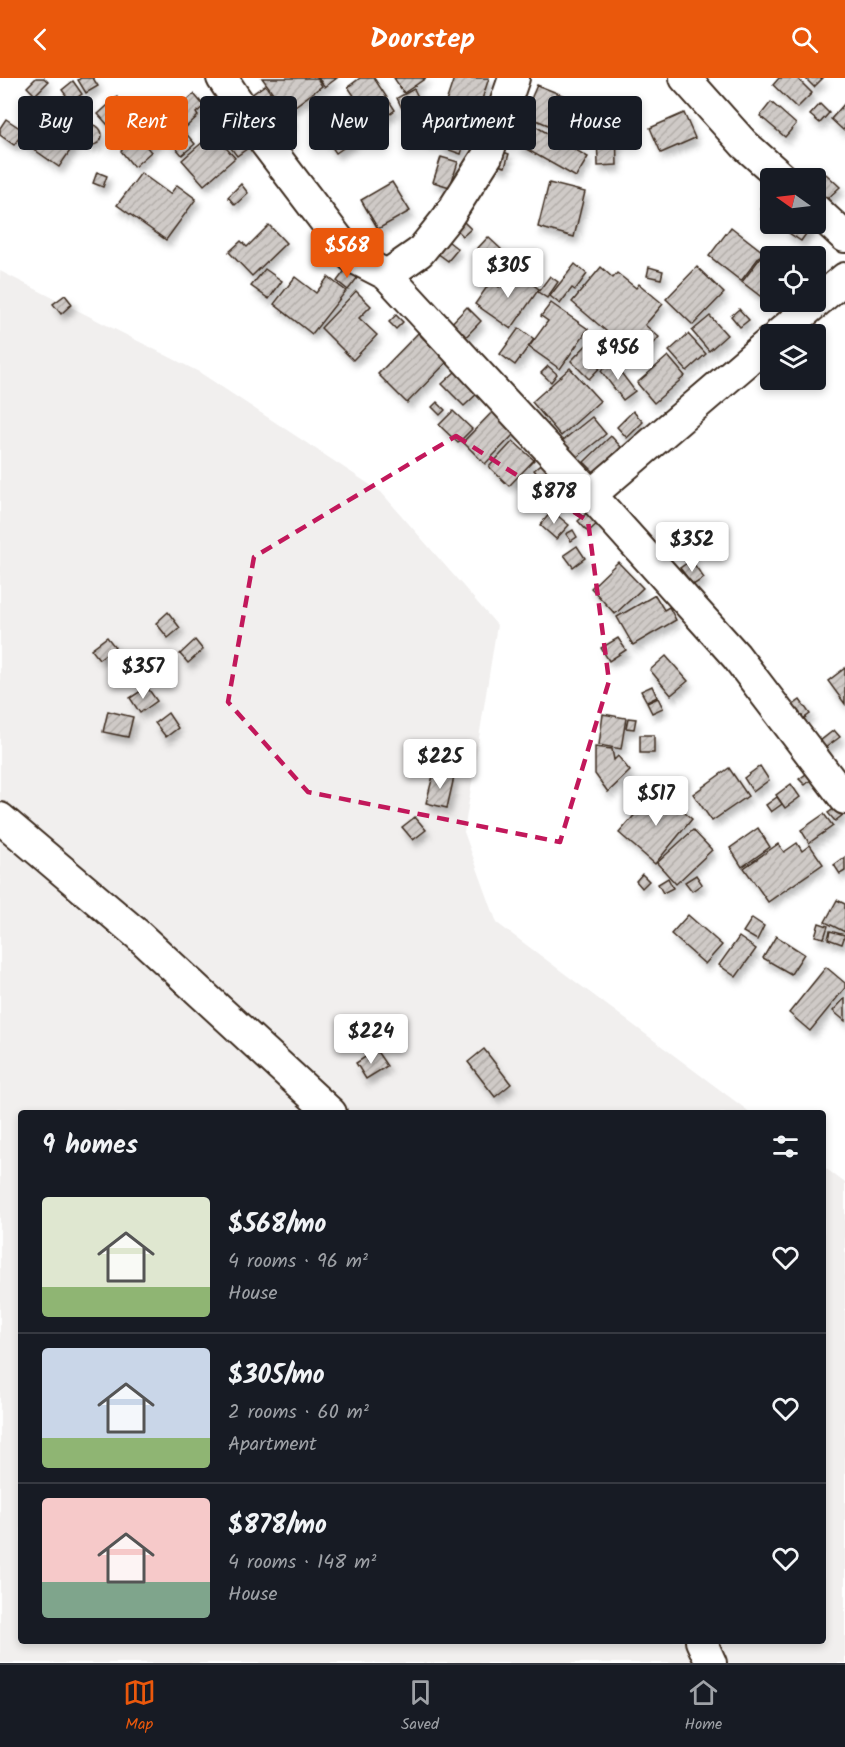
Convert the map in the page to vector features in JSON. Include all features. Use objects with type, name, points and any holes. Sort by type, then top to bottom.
[{"type":"street","points":[[222,78],[266,144],[352,257],[387,275],[591,495],[736,656],[845,799]]},
{"type":"street","points":[[387,275],[420,252],[448,217],[487,156],[514,78]]},
{"type":"street","points":[[685,78],[744,144],[771,168]]},
{"type":"street","points":[[826,219],[845,237]]},
{"type":"street","points":[[791,324],[845,278]]},
{"type":"street","points":[[591,495],[760,350]]},
{"type":"street","points":[[0,818],[137,934],[328,1110]]},
{"type":"street","points":[[702,1644],[711,1663]]},
{"type":"highlighted area","points":[[456,436],[588,521],[609,681],[560,842],[308,792],[228,702],[254,557]]},
{"type":"shaded area","points":[[0,271],[199,372],[381,492],[497,625],[464,832],[497,923],[747,1110],[18,1110],[18,1644],[826,1644],[826,1169],[845,1183],[845,1663],[0,1663]]},
{"type":"building","points":[[36,78],[44,78],[48,82],[35,95],[27,87]]},
{"type":"building","points":[[93,78],[98,86],[86,93],[78,80]]},
{"type":"building","points":[[262,78],[317,78],[322,86],[297,105],[297,96],[275,96]]},
{"type":"building","points":[[318,78],[337,78],[325,87]]},
{"type":"building","points":[[360,78],[374,78],[386,96],[354,96],[348,87]]},
{"type":"building","points":[[394,78],[426,78],[404,93]]},
{"type":"building","points":[[454,78],[489,78],[483,96],[448,96]]},
{"type":"building","points":[[779,78],[797,78],[812,93],[797,108],[773,85]]},
{"type":"building","points":[[805,78],[823,78],[814,87]]},
{"type":"building","points":[[73,81],[82,94],[66,96],[62,90]]},
{"type":"building","points":[[265,85],[273,96],[252,96]]},
{"type":"building","points":[[537,85],[564,96],[548,96],[548,125],[536,120],[536,96],[532,96]]},
{"type":"building","points":[[414,89],[418,96],[401,96],[401,106],[397,98]]},
{"type":"building","points":[[194,94],[200,101],[200,110],[196,113],[198,116],[188,125],[188,99]]},
{"type":"building","points":[[389,101],[395,110],[389,114]]},
{"type":"building","points":[[771,102],[796,124],[785,137],[760,116]]},
{"type":"building","points":[[845,103],[845,128],[843,130],[831,119]]},
{"type":"building","points":[[820,104],[829,113],[820,123],[810,115]]},
{"type":"building","points":[[105,108],[105,122],[98,114]]},
{"type":"building","points":[[684,113],[695,138],[661,153],[650,128]]},
{"type":"building","points":[[6,119],[18,127],[18,139],[14,145],[0,135],[0,128]]},
{"type":"building","points":[[93,125],[101,131],[101,139],[93,145]]},
{"type":"building","points":[[536,127],[548,134],[548,150],[576,150],[588,157],[576,177],[528,150],[536,150]]},
{"type":"building","points":[[188,136],[195,144],[188,150]]},
{"type":"building","points":[[200,144],[200,150],[228,150],[235,158],[204,185],[182,160]]},
{"type":"building","points":[[35,150],[71,150],[59,167]]},
{"type":"building","points":[[149,150],[151,152],[134,167],[121,151]]},
{"type":"building","points":[[178,150],[188,150],[182,155]]},
{"type":"building","points":[[232,150],[245,150],[237,156]]},
{"type":"building","points":[[450,150],[462,150],[461,154]]},
{"type":"building","points":[[498,150],[509,154],[505,167],[494,164]]},
{"type":"building","points":[[598,150],[617,150],[617,165],[598,166]]},
{"type":"building","points":[[441,157],[458,162],[450,187],[433,182]]},
{"type":"building","points":[[97,172],[107,176],[103,187],[93,183]]},
{"type":"building","points":[[141,173],[170,194],[177,185],[196,199],[166,240],[117,205]]},
{"type":"building","points":[[826,174],[840,187],[826,200]]},
{"type":"building","points":[[392,182],[410,211],[378,229],[361,200]]},
{"type":"building","points":[[549,183],[585,192],[574,237],[538,227]]},
{"type":"building","points":[[241,184],[248,193],[235,205],[228,197]]},
{"type":"building","points":[[462,220],[471,229],[463,236],[454,227]]},
{"type":"building","points":[[269,225],[286,243],[252,276],[229,252],[241,241],[247,247]]},
{"type":"building","points":[[731,227],[760,250],[760,256],[741,281],[709,256]]},
{"type":"building","points":[[439,234],[458,249],[448,261],[429,247]]},
{"type":"building","points":[[790,234],[806,234],[801,241]]},
{"type":"building","points":[[488,237],[501,249],[490,261],[477,249]]},
{"type":"building","points":[[760,258],[760,296],[742,282]]},
{"type":"building","points":[[575,264],[587,274],[560,304],[550,296]]},
{"type":"building","points":[[601,267],[613,278],[617,273],[636,288],[639,284],[663,304],[645,325],[659,337],[640,360],[572,302]]},
{"type":"building","points":[[649,267],[663,271],[661,279],[647,276]]},
{"type":"building","points":[[697,267],[724,293],[693,325],[666,299]]},
{"type":"building","points":[[265,269],[282,281],[269,299],[251,286]]},
{"type":"building","points":[[346,269],[358,277],[348,290],[337,281]]},
{"type":"building","points":[[511,269],[539,289],[511,329],[475,304],[491,281],[499,287]]},
{"type":"building","points":[[550,276],[558,282],[547,298],[538,292]]},
{"type":"building","points":[[295,277],[316,293],[328,277],[346,291],[312,334],[274,304]]},
{"type":"building","points":[[356,291],[371,306],[359,318],[377,335],[353,360],[321,328]]},
{"type":"building","points":[[65,295],[72,304],[61,314],[53,304]]},
{"type":"building","points":[[551,303],[588,329],[560,369],[529,347],[548,321],[541,316]]},
{"type":"building","points":[[467,307],[481,321],[460,343],[446,329]]},
{"type":"building","points":[[739,309],[749,320],[740,327],[731,316]]},
{"type":"building","points":[[396,315],[403,322],[396,329],[389,322]]},
{"type":"building","points":[[710,316],[727,335],[709,351],[692,331]]},
{"type":"building","points":[[519,328],[534,339],[515,365],[500,354]]},
{"type":"building","points":[[418,333],[447,362],[407,403],[378,374]]},
{"type":"building","points":[[688,334],[706,354],[687,371],[669,351]]},
{"type":"building","points":[[596,335],[614,353],[589,379],[571,361]]},
{"type":"building","points":[[668,356],[685,376],[654,403],[637,383]]},
{"type":"building","points":[[613,362],[635,391],[623,400],[601,371]]},
{"type":"building","points":[[548,366],[557,374],[551,382],[541,373]]},
{"type":"building","points":[[570,368],[600,401],[561,436],[532,402]]},
{"type":"building","points":[[456,371],[478,393],[464,406],[442,384]]},
{"type":"building","points":[[437,402],[445,410],[440,415],[432,407]]},
{"type":"building","points":[[453,411],[472,429],[458,443],[439,425]]},
{"type":"building","points":[[493,411],[515,433],[485,464],[463,442]]},
{"type":"building","points":[[633,411],[643,422],[627,438],[617,427]]},
{"type":"building","points":[[592,417],[606,434],[576,458],[562,441]]},
{"type":"building","points":[[611,436],[621,447],[595,473],[584,462]]},
{"type":"building","points":[[513,441],[534,460],[509,486],[489,467]]},
{"type":"building","points":[[544,462],[556,477],[546,485],[534,470]]},
{"type":"building","points":[[552,511],[569,525],[556,539],[540,525]]},
{"type":"building","points":[[589,511],[599,522],[588,532],[578,521]]},
{"type":"building","points":[[573,530],[577,537],[571,541],[566,534]]},
{"type":"building","points":[[577,546],[585,558],[573,567],[564,555]]},
{"type":"building","points":[[691,560],[704,578],[693,585],[680,568]]},
{"type":"building","points":[[618,562],[643,588],[615,614],[591,588]]},
{"type":"building","points":[[655,595],[664,610],[669,607],[676,620],[633,645],[617,617]]},
{"type":"building","points":[[168,612],[180,628],[168,638],[156,623]]},
{"type":"building","points":[[107,637],[115,647],[99,659],[91,649]]},
{"type":"building","points":[[618,638],[626,650],[609,661],[601,648]]},
{"type":"building","points":[[195,640],[203,650],[188,663],[180,654]]},
{"type":"building","points":[[666,656],[688,681],[671,695],[650,670]]},
{"type":"building","points":[[845,668],[845,704],[828,681]]},
{"type":"building","points":[[652,686],[657,697],[647,702],[641,691]]},
{"type":"building","points":[[147,687],[157,701],[140,713],[130,698]]},
{"type":"building","points":[[658,698],[663,708],[652,713],[647,703]]},
{"type":"building","points":[[800,700],[810,714],[800,721],[790,707]]},
{"type":"building","points":[[108,711],[133,717],[128,737],[103,732]]},
{"type":"building","points":[[168,713],[178,728],[166,737],[155,723]]},
{"type":"building","points":[[603,714],[626,718],[621,749],[599,745]]},
{"type":"building","points":[[628,718],[636,719],[634,729],[626,728]]},
{"type":"building","points":[[834,730],[840,737],[821,751],[816,744]]},
{"type":"building","points":[[640,735],[654,735],[654,753],[640,753]]},
{"type":"building","points":[[595,747],[612,749],[614,760],[618,756],[630,771],[608,792],[595,774]]},
{"type":"building","points":[[760,766],[769,780],[753,792],[744,778]]},
{"type":"building","points":[[729,768],[748,796],[712,821],[693,794]]},
{"type":"building","points":[[434,772],[454,777],[447,808],[426,803]]},
{"type":"building","points":[[806,774],[811,780],[805,785],[799,779]]},
{"type":"building","points":[[791,784],[800,797],[785,808],[776,795]]},
{"type":"building","points":[[662,793],[692,819],[655,864],[619,833],[650,797],[656,801]]},
{"type":"building","points":[[777,797],[782,804],[771,812],[766,805]]},
{"type":"building","points":[[838,806],[844,814],[835,821],[828,813]]},
{"type":"building","points":[[824,814],[833,826],[809,843],[801,830]]},
{"type":"building","points":[[415,817],[426,830],[413,840],[402,827]]},
{"type":"building","points":[[758,828],[770,847],[742,867],[730,848]]},
{"type":"building","points":[[693,830],[712,850],[676,884],[657,863]]},
{"type":"building","points":[[797,843],[802,851],[810,845],[823,864],[768,902],[744,868],[778,844],[784,852]]},
{"type":"building","points":[[845,857],[845,871],[840,874],[834,865]]},
{"type":"building","points":[[642,874],[649,881],[642,888],[636,881]]},
{"type":"building","points":[[696,875],[702,884],[692,891],[685,882]]},
{"type":"building","points":[[668,878],[673,888],[663,893],[658,884]]},
{"type":"building","points":[[837,900],[845,904],[845,932],[825,922]]},
{"type":"building","points":[[688,915],[722,945],[705,964],[671,934]]},
{"type":"building","points":[[752,918],[764,926],[757,940],[743,932]]},
{"type":"building","points":[[819,923],[828,926],[824,938],[815,936]]},
{"type":"building","points":[[830,931],[845,935],[842,944],[828,939]]},
{"type":"building","points":[[776,936],[804,954],[791,974],[763,958]]},
{"type":"building","points":[[739,937],[756,949],[736,977],[719,965]]},
{"type":"building","points":[[826,967],[845,983],[845,988],[810,1031],[789,1013]]},
{"type":"building","points":[[845,998],[845,1021],[833,1011]]},
{"type":"building","points":[[484,1049],[511,1084],[495,1097],[468,1062]]},
{"type":"building","points":[[376,1050],[387,1066],[366,1079],[356,1063]]}]
